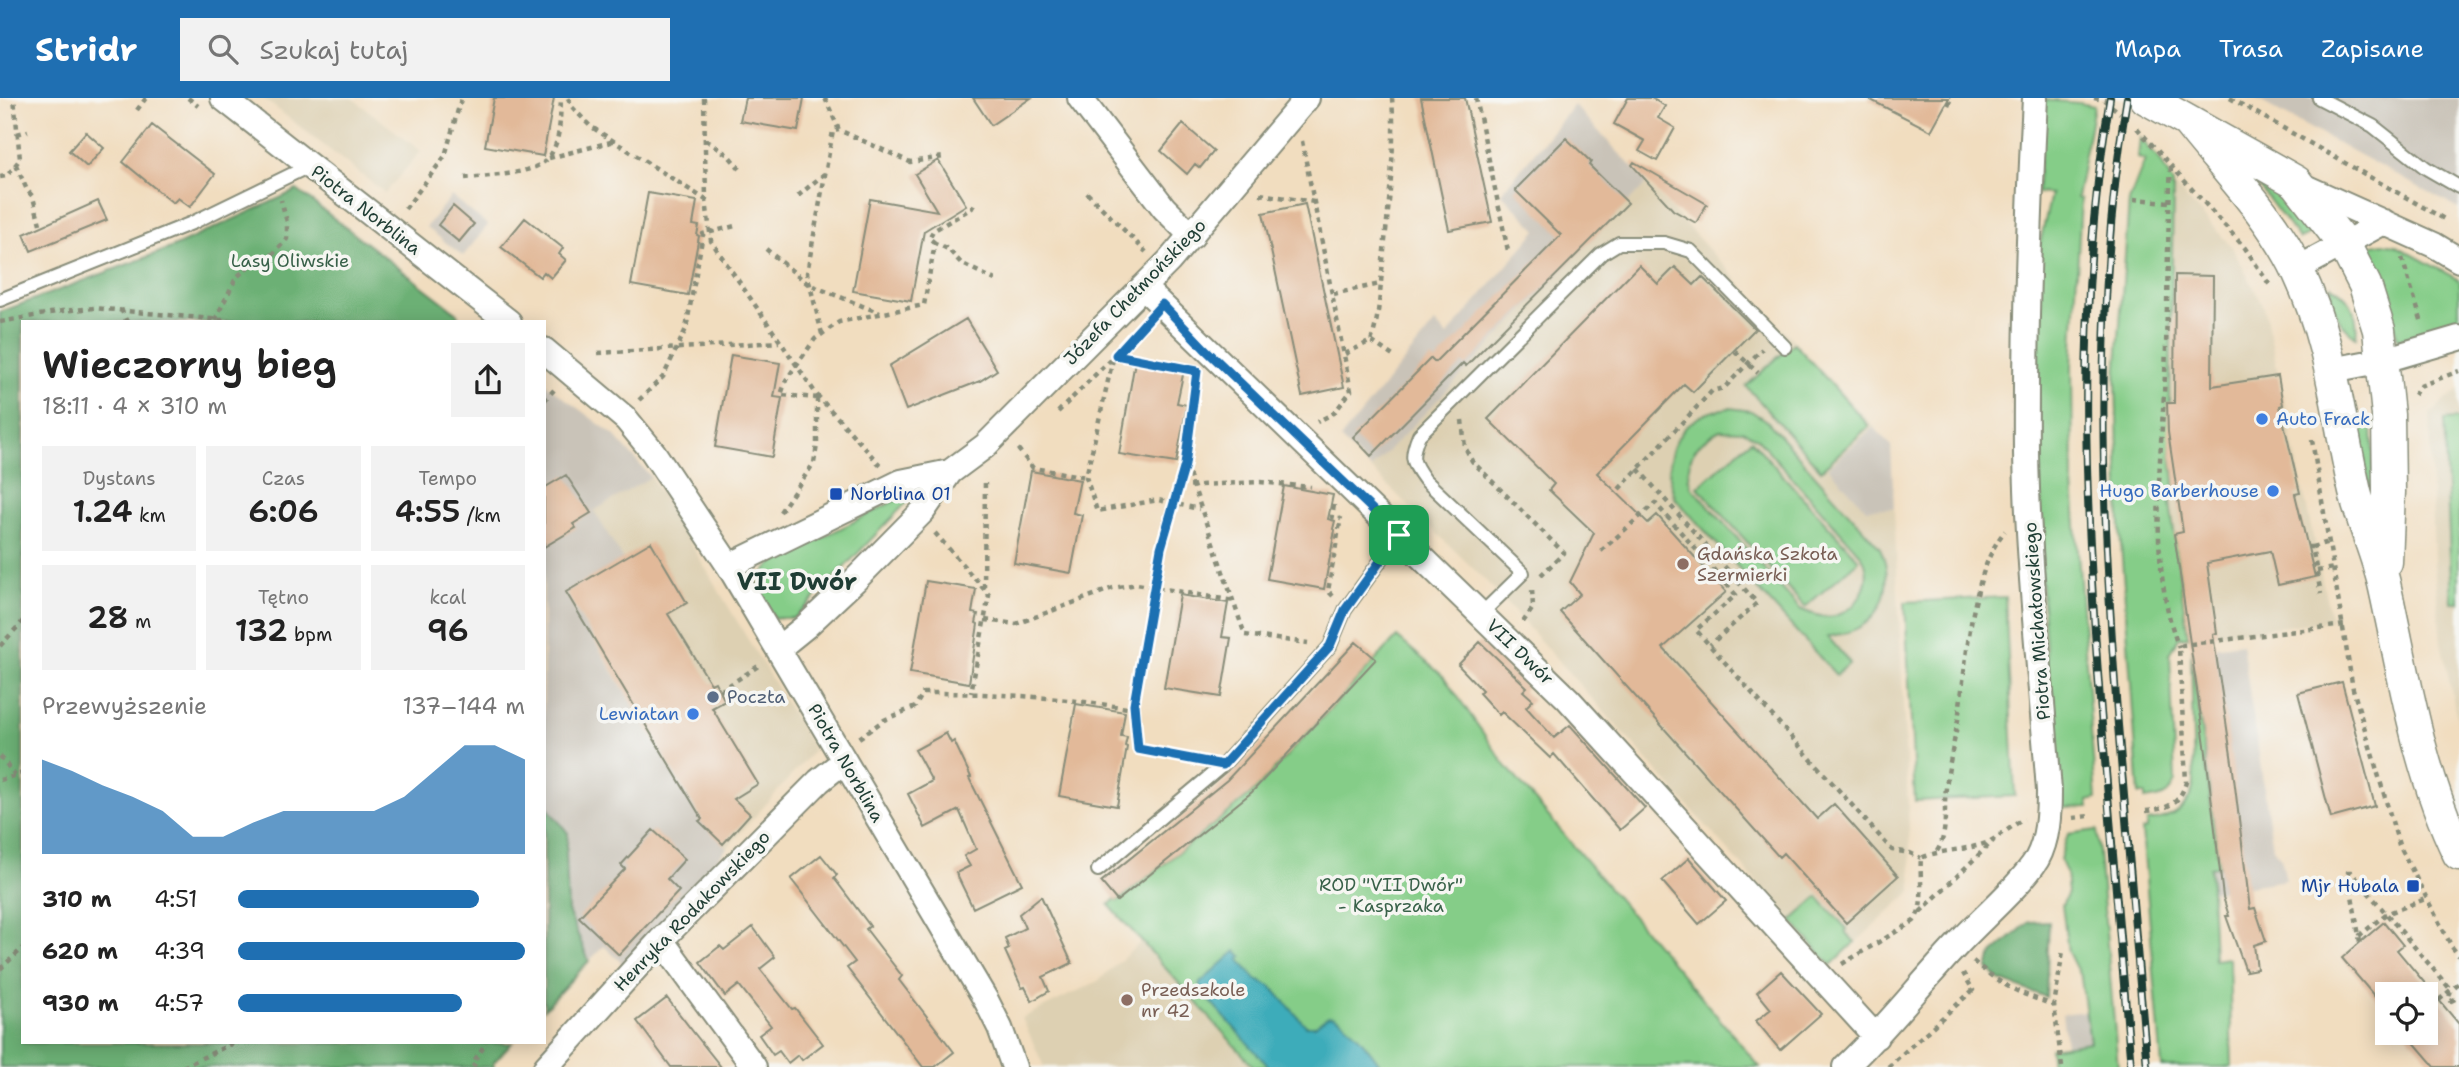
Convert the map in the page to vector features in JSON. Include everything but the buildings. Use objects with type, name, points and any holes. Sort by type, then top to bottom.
[{"type":"street","name":"Piotra Norblina","points":[[223,98],[506,320]]},
{"type":"street","points":[[1080,98],[1164,208],[1192,236]]},
{"type":"street","name":"Józefa Chełmońskiego","points":[[779,648],[805,627],[923,512],[950,472],[985,446],[1192,236],[1307,98]]},
{"type":"street","name":"Piotra Michałowskiego","points":[[1845,1067],[1876,1037],[1956,945],[2022,877],[2036,859],[2043,844],[2049,791],[2026,454],[2029,222],[2035,98]]},
{"type":"street","points":[[2134,112],[2188,121],[2296,182],[2410,234],[2459,260]]},
{"type":"street","points":[[2188,121],[2272,228],[2297,269],[2320,326],[2332,370],[2356,493],[2385,585],[2423,762],[2446,827],[2459,854]]},
{"type":"street","points":[[2296,182],[2343,244],[2365,285],[2379,330],[2388,423],[2389,492],[2385,585]]},
{"type":"street","points":[[2297,269],[2384,222]]},
{"type":"street","name":"VII Dwór","points":[[1143,287],[1568,699],[1876,1037]]},
{"type":"street","points":[[2332,370],[2384,360],[2459,338]]},
{"type":"street","name":"Piotra Norblina","points":[[546,352],[622,415],[653,452],[729,566],[779,648],[849,752],[987,1002],[1014,1067]]},
{"type":"street","name":"Józefa Chełmońskiego","points":[[729,566],[901,482],[950,472]]},
{"type":"street","name":"Henryka Rodakowskiego","points":[[546,1067],[660,940],[849,752]]},
{"type":"street","points":[[660,940],[754,1067]]},
{"type":"lane","points":[[2319,98],[2373,126],[2426,168],[2459,187]]},
{"type":"lane","points":[[0,300],[192,223],[309,166]]},
{"type":"lane","points":[[1481,614],[1523,573],[1425,480],[1413,465],[1413,450],[1419,435],[1601,254],[1619,243],[1664,243],[1691,251],[1785,347]]},
{"type":"lane","points":[[1098,870],[1223,765],[1330,646],[1345,610],[1399,535]]},
{"type":"path","points":[[0,177],[8,176],[20,159],[14,98]]},
{"type":"path","points":[[137,110],[146,98]]},
{"type":"path","points":[[390,229],[445,156],[460,98]]},
{"type":"path","points":[[548,158],[556,139],[561,98]]},
{"type":"path","points":[[568,98],[573,108],[590,125],[706,200]]},
{"type":"path","points":[[705,98],[706,200],[710,241],[818,397],[888,474]]},
{"type":"path","points":[[825,98],[839,130]]},
{"type":"path","points":[[1371,341],[1388,206],[1392,98]]},
{"type":"path","points":[[1476,98],[1508,251]]},
{"type":"path","points":[[1948,104],[1951,98]]},
{"type":"path","points":[[2094,98],[2134,112],[2171,167],[2245,248],[2276,294]]},
{"type":"path","points":[[2230,98],[2448,220]]},
{"type":"path","points":[[822,334],[808,284],[808,266],[833,131],[839,130],[910,162],[943,157]]},
{"type":"path","points":[[17,134],[28,131]]},
{"type":"path","points":[[1293,145],[1301,136],[1345,354],[1371,341]]},
{"type":"path","points":[[705,139],[728,155],[740,169]]},
{"type":"path","points":[[465,178],[501,175],[529,168],[548,158],[615,141]]},
{"type":"path","points":[[16,165],[33,197],[40,224]]},
{"type":"path","points":[[2146,811],[2173,804],[2184,791],[2186,782],[2179,648],[2169,621],[2161,558],[2159,489],[2171,167]]},
{"type":"path","points":[[798,196],[824,173]]},
{"type":"path","points":[[215,320],[236,278],[251,264],[273,254],[287,239],[287,222],[278,182]]},
{"type":"path","points":[[1261,183],[1253,192],[1314,202]]},
{"type":"path","points":[[1087,193],[1150,256]]},
{"type":"path","points":[[2134,199],[2169,202]]},
{"type":"path","points":[[975,202],[972,208],[933,231],[929,238],[948,249],[961,263],[995,280]]},
{"type":"path","points":[[2425,208],[2400,252],[2437,378]]},
{"type":"path","points":[[622,415],[663,377],[677,347],[685,329],[703,234],[735,226]]},
{"type":"path","points":[[818,397],[781,395],[786,380],[815,340],[839,322],[924,305],[935,243]]},
{"type":"path","points":[[766,249],[808,284],[881,313]]},
{"type":"path","points":[[1333,294],[1380,284]]},
{"type":"path","points":[[1058,412],[1115,357],[1162,304]]},
{"type":"path","points":[[0,323],[93,308],[207,320]]},
{"type":"path","points":[[121,309],[126,320]]},
{"type":"path","points":[[1619,489],[1712,391],[1724,388],[1775,336]]},
{"type":"path","points":[[1371,341],[1393,356]]},
{"type":"path","points":[[598,353],[780,342]]},
{"type":"path","points":[[1735,351],[1758,373]]},
{"type":"path","points":[[1115,357],[1197,369],[1185,465],[1161,548],[1133,709],[1138,749],[1223,765]]},
{"type":"path","points":[[1115,357],[1086,477],[1097,511],[1158,500],[1200,509]]},
{"type":"path","points":[[2411,405],[2420,386],[2459,371]]},
{"type":"path","points":[[1468,387],[1480,398],[1462,416],[1467,454],[1564,552],[1539,577]]},
{"type":"path","points":[[779,513],[814,463],[818,397]]},
{"type":"path","points":[[2310,428],[2353,689],[2399,845],[2459,956]]},
{"type":"path","points":[[1015,445],[1033,468],[1086,477]]},
{"type":"path","points":[[1185,465],[1245,635],[1293,641]]},
{"type":"path","points":[[1638,469],[1757,603],[1710,645]]},
{"type":"path","points":[[984,589],[985,477]]},
{"type":"path","points":[[1180,486],[1260,482],[1320,489]]},
{"type":"path","points":[[1601,551],[1655,503],[1736,594],[1696,630],[1892,850],[1921,858],[1936,851],[1973,847],[1997,837]]},
{"type":"path","points":[[1328,590],[1343,506]]},
{"type":"path","points":[[1936,851],[1945,829],[1944,803],[1949,756],[1960,706],[1970,626],[1996,541],[2011,523]]},
{"type":"path","points":[[928,524],[989,595],[971,693]]},
{"type":"path","points":[[2320,594],[2310,547],[2329,542]]},
{"type":"path","points":[[2317,571],[2334,568]]},
{"type":"path","points":[[985,620],[1016,624],[1113,588],[1136,584],[1234,601]]},
{"type":"path","points":[[1514,616],[1521,624],[1529,617],[1534,598],[1531,585]]},
{"type":"path","points":[[0,646],[21,623]]},
{"type":"path","points":[[2179,648],[2188,642],[2343,625]]},
{"type":"path","points":[[720,691],[757,668]]},
{"type":"path","points":[[849,752],[884,720],[915,707],[923,693],[1072,699],[1133,709]]},
{"type":"path","points":[[0,756],[15,775]]},
{"type":"path","points":[[0,780],[21,774]]},
{"type":"path","points":[[1832,970],[1914,921],[1997,837],[2031,814]]},
{"type":"path","points":[[1920,913],[1921,858]]},
{"type":"path","points":[[2428,898],[2386,914],[2359,939],[2348,872],[2351,872],[2386,914],[2451,990]]},
{"type":"path","points":[[1956,945],[1996,981],[2054,1005]]},
{"type":"path","points":[[0,969],[21,950]]},
{"type":"path","points":[[2062,1067],[2054,1005],[2063,951]]},
{"type":"path","points":[[2440,1000],[2459,983]]},
{"type":"path","points":[[2451,990],[2449,998],[2457,998]]},
{"type":"path","points":[[183,1067],[231,1044]]},
{"type":"path","points":[[472,1066],[485,1044]]},
{"type":"shaded area","points":[[263,98],[352,98],[421,151],[385,193]]},
{"type":"shaded area","points":[[2254,98],[2459,98],[2459,209]]},
{"type":"shaded area","points":[[1574,105],[1647,183],[1371,469],[1340,439],[1435,323],[1447,336],[1537,230],[1501,193]]},
{"type":"shaded area","name":"Gdańska Szkoła Szermierki","points":[[1647,183],[1874,427],[1828,467],[1866,509],[1894,508],[1912,891],[1831,965],[1492,587],[1371,469]]},
{"type":"shaded area","points":[[2173,184],[2232,247],[2264,307],[2331,621],[2188,637],[2169,496],[2175,495],[2167,403],[2170,403]]},
{"type":"shaded area","points":[[451,196],[488,225],[463,256],[426,227]]},
{"type":"shaded area","points":[[546,384],[614,435],[651,477],[594,511],[623,559],[566,593],[705,826],[727,848],[624,965],[604,946],[589,961],[568,911],[568,833],[546,806]]},
{"type":"shaded area","points":[[2459,389],[2459,728],[2441,642],[2434,564],[2430,414]]},
{"type":"shaded area","points":[[1874,427],[1891,446],[1894,508],[1866,509],[1828,467]]},
{"type":"shaded area","points":[[651,477],[814,750],[727,848],[705,826],[566,592],[594,511]]},
{"type":"shaded area","points":[[2242,643],[2273,848],[2281,858],[2286,880],[2211,892],[2210,867],[2219,865],[2191,650]]},
{"type":"shaded area","name":"Przedszkole nr 42","points":[[1142,941],[1254,1067],[1044,1067],[1022,1018],[1098,981]]},
{"type":"shaded area","points":[[2086,1011],[2090,1043],[2066,1045],[2062,1014]]},
{"type":"green space","points":[[2044,100],[2094,106],[2077,198],[2081,199],[2072,366],[2073,484],[2096,799],[2088,801],[2089,807],[2057,808],[2036,503],[2039,248],[2051,194],[2037,193]]},
{"type":"green space","points":[[2140,138],[2160,160],[2173,184],[2170,403],[2167,404],[2175,495],[2169,496],[2188,637],[2179,638],[2170,654],[2175,781],[2164,795],[2145,800],[2145,794],[2139,794],[2120,531],[2116,378],[2129,201],[2145,160],[2138,158]]},
{"type":"green space","points":[[2240,161],[2283,197],[2315,232],[2299,239]]},
{"type":"green space","name":"Lasy Oliwskie","points":[[297,190],[456,312],[460,320],[21,320],[21,1044],[511,1044],[493,1063],[494,1067],[0,1067],[0,312],[171,248]]},
{"type":"green space","points":[[2383,243],[2395,245],[2459,280],[2459,322],[2398,340],[2386,296],[2364,247]]},
{"type":"green space","points":[[2331,286],[2344,296],[2352,307],[2356,321],[2356,337],[2344,327],[2336,315]]},
{"type":"green space","points":[[1794,343],[1869,426],[1821,470],[1746,386]]},
{"type":"green space","points":[[1730,408],[1751,411],[1768,422],[1880,548],[1887,581],[1882,602],[1869,620],[1856,629],[1828,637],[1850,663],[1836,675],[1675,498],[1670,466],[1672,451],[1686,427],[1713,411]],"holes":[[[1720,430],[1743,431],[1757,438],[1861,555],[1867,572],[1866,581],[1859,598],[1846,611],[1824,617],[1800,609],[1691,486],[1690,460],[1698,446]]]},
{"type":"green space","points":[[2459,419],[2459,603],[2452,603],[2444,420]]},
{"type":"green space","points":[[2372,423],[2375,516],[2358,426]]},
{"type":"green space","points":[[1751,440],[1859,560],[1805,607],[1698,487]]},
{"type":"green space","points":[[908,494],[911,498],[794,618],[774,618],[759,588],[762,575],[768,568],[776,561]]},
{"type":"green space","points":[[2005,597],[2015,796],[1915,801],[1905,602]]},
{"type":"green space","name":"ROD \"VII Dwór\" - Kasprzaka","points":[[1397,637],[1444,677],[1506,766],[1760,1067],[1254,1067],[1109,905],[1115,899],[1118,901],[1250,795]]},
{"type":"green space","points":[[2191,650],[2219,866],[2210,867],[2214,960],[2229,958],[2232,1067],[2162,1067],[2142,830],[2147,829],[2147,821],[2164,818],[2178,811],[2192,793]]},
{"type":"green space","points":[[546,806],[568,833],[568,911],[589,961],[546,1007]]},
{"type":"green space","points":[[2097,830],[2118,1067],[2052,1067],[2050,1048],[2090,1042],[2081,978],[2068,952],[2062,905],[2068,893],[2066,872],[2060,859],[2068,834]]},
{"type":"green space","points":[[1818,897],[1855,942],[1831,965],[1791,921]]},
{"type":"green space","points":[[2049,921],[2046,997],[1999,980],[1988,969],[1992,954],[2029,922]]},
{"type":"water","points":[[1236,951],[1242,956],[1239,959],[1256,980],[1271,986],[1306,1026],[1315,1026],[1329,1016],[1335,1017],[1350,1027],[1382,1067],[1269,1067],[1203,993],[1199,984]]},
{"type":"railway","points":[[2110,98],[2091,254],[2086,411],[2096,647],[2131,1067]]},
{"type":"railway","points":[[2127,98],[2109,254],[2103,411],[2108,568],[2118,725],[2147,1067]]},
{"type":"place","name":"Auto Frack","points":[[2262,419]]},
{"type":"place","name":"Hugo Barberhouse","points":[[2273,491]]},
{"type":"place","name":"Norblina 01","points":[[836,494]]},
{"type":"place","name":"Gdańska Szkoła Szermierki","points":[[1683,564]]},
{"type":"place","name":"Poczta","points":[[713,697]]},
{"type":"place","name":"Lewiatan","points":[[693,714]]},
{"type":"place","name":"Mjr Hubala","points":[[2413,886]]},
{"type":"place","name":"Przedszkole nr 42","points":[[1127,1000]]},
{"type":"district","name":"VII Dwór","points":[[797,582]]},
{"type":"route","points":[[1162,304],[1204,348],[1399,535],[1345,610],[1330,646],[1223,765],[1138,749],[1133,709],[1161,548],[1185,465],[1197,371],[1116,355],[1162,304]]}]
